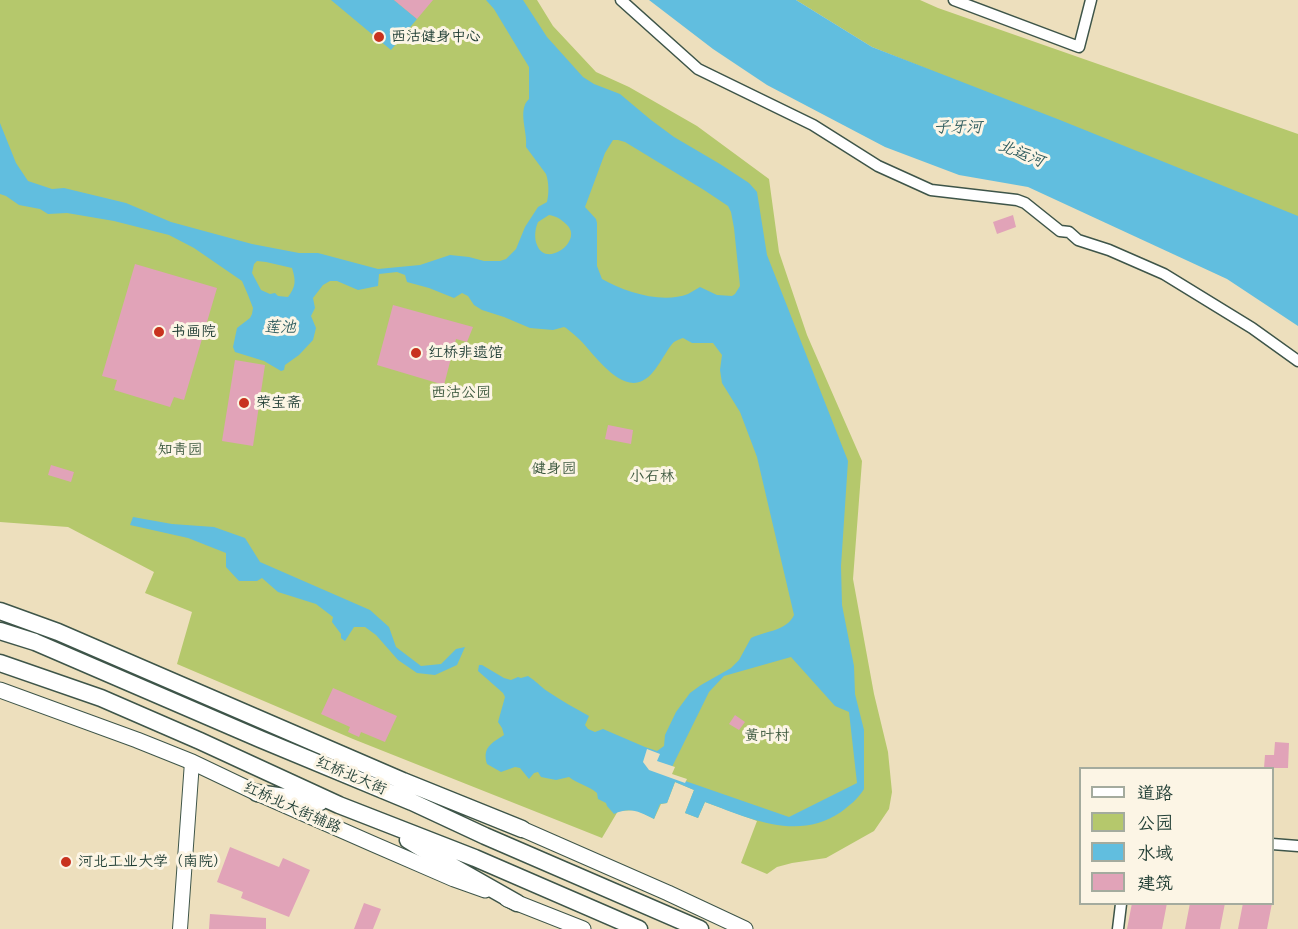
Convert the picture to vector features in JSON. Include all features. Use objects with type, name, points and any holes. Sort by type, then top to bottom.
[{"type":"main road","points":[[0,611],[69,636],[403,782],[522,829],[745,929]]},
{"type":"main road","name":"红桥北大街","points":[[0,631],[35,642],[412,802],[700,929]]},
{"type":"main road","name":"红桥北大街","points":[[0,663],[101,698],[339,805],[475,858],[639,929]]},
{"type":"main road","name":"红桥北大街辅路","points":[[0,690],[126,735],[192,762],[257,793],[454,879],[583,929]]},
{"type":"main road","points":[[257,793],[339,805]]},
{"type":"main road","points":[[412,802],[490,824],[522,829]]},
{"type":"main road","points":[[380,822],[517,903]]},
{"type":"street","points":[[621,0],[698,69],[813,125],[878,166],[931,190],[1017,200],[1025,203],[1060,231],[1069,232],[1078,240],[1109,250],[1164,274],[1252,328],[1298,361]]},
{"type":"street","points":[[954,0],[1079,48],[1091,0]]},
{"type":"street","points":[[180,929],[192,762]]},
{"type":"street","points":[[1274,844],[1298,846]]},
{"type":"street","points":[[1118,929],[1120,905]]},
{"type":"green space","name":"西沽公园","points":[[0,0],[537,0],[553,26],[596,72],[629,87],[697,126],[769,179],[779,252],[807,335],[862,461],[853,579],[874,694],[888,752],[892,792],[889,809],[874,831],[826,858],[777,867],[767,874],[741,863],[757,821],[705,802],[698,818],[685,813],[694,790],[675,782],[667,803],[661,804],[654,819],[637,810],[618,811],[602,838],[353,739],[177,664],[192,612],[145,593],[154,572],[68,527],[0,522]]},
{"type":"green space","points":[[796,0],[920,0],[1298,134],[1298,217],[872,47]]},
{"type":"water","points":[[331,0],[394,0],[417,19],[391,50]]},
{"type":"water","name":"莲池","points":[[486,0],[523,0],[547,37],[583,77],[620,94],[674,137],[749,183],[757,192],[767,255],[848,461],[841,566],[842,605],[854,666],[855,694],[864,730],[864,789],[848,807],[825,821],[808,825],[773,824],[738,815],[705,802],[698,818],[685,813],[694,790],[675,782],[667,803],[660,804],[654,819],[630,810],[614,814],[606,803],[598,799],[597,793],[569,777],[556,780],[541,777],[538,772],[529,779],[520,768],[515,767],[501,772],[487,764],[487,749],[504,735],[498,722],[505,697],[478,671],[479,665],[511,680],[528,676],[552,694],[589,716],[585,725],[588,729],[595,732],[603,729],[657,751],[664,746],[665,735],[676,712],[690,693],[731,668],[739,660],[751,638],[781,627],[794,615],[757,457],[740,412],[722,383],[720,370],[722,355],[713,343],[692,343],[683,338],[676,341],[653,372],[643,381],[633,383],[613,374],[564,327],[553,330],[530,328],[482,310],[462,293],[454,298],[407,282],[405,275],[397,272],[379,274],[378,286],[358,290],[337,281],[330,281],[323,285],[313,298],[315,308],[311,316],[316,328],[313,340],[281,371],[264,361],[235,352],[233,347],[237,328],[252,314],[253,308],[248,295],[242,281],[194,248],[169,235],[114,221],[67,213],[48,214],[40,209],[19,205],[0,194],[0,123],[16,163],[28,181],[52,189],[64,188],[126,203],[171,222],[252,244],[299,253],[318,253],[378,269],[420,265],[450,255],[484,261],[506,259],[516,249],[525,227],[538,207],[547,202],[548,181],[546,174],[526,147],[523,115],[529,99],[529,67],[494,9]],"holes":[[[613,140],[625,142],[728,206],[734,228],[740,286],[735,294],[732,296],[717,295],[700,287],[678,297],[655,297],[632,292],[602,279],[597,266],[597,223],[585,207],[605,153]],[[549,215],[562,221],[571,230],[568,244],[555,253],[542,252],[535,239],[538,222]],[[257,261],[292,268],[294,283],[293,290],[288,297],[261,290],[252,273]],[[791,657],[835,706],[849,712],[857,783],[789,817],[668,775],[709,692],[724,676]]]},
{"type":"water","name":"子牙河","points":[[649,0],[796,0],[872,47],[1298,216],[1298,326],[1227,279],[1028,187],[959,175],[885,147],[767,85],[713,49]]},
{"type":"water","points":[[133,517],[172,524],[214,527],[245,538],[260,562],[370,610],[389,627],[396,647],[421,666],[441,664],[456,649],[465,647],[457,665],[435,675],[417,673],[398,660],[376,635],[365,627],[354,627],[345,641],[332,622],[333,617],[316,604],[278,592],[262,578],[257,581],[239,581],[226,567],[226,553],[188,538],[130,525]]},
{"type":"pier","points":[[647,749],[660,754],[657,761],[675,767],[672,774],[687,779],[685,783],[649,770],[643,762]]},
{"type":"building","points":[[394,0],[433,0],[417,19]]},
{"type":"building","points":[[1013,215],[1016,227],[997,234],[993,222]]},
{"type":"building","name":"书画院","points":[[135,264],[217,288],[184,400],[174,397],[170,407],[114,390],[117,380],[102,376]]},
{"type":"building","name":"红桥非遗馆","points":[[393,305],[473,327],[467,342],[456,339],[444,385],[377,365]]},
{"type":"building","name":"荣宝斋","points":[[235,360],[265,365],[253,446],[222,441]]},
{"type":"building","points":[[608,425],[633,430],[631,444],[605,439]]},
{"type":"building","points":[[51,465],[74,472],[71,482],[48,475]]},
{"type":"building","points":[[333,688],[397,716],[385,742],[361,732],[359,737],[348,732],[350,727],[321,714]]},
{"type":"building","points":[[735,715],[745,722],[739,730],[729,724]]},
{"type":"building","points":[[1275,742],[1289,743],[1288,768],[1264,767],[1265,755],[1274,755]]},
{"type":"building","points":[[230,847],[279,867],[283,858],[310,870],[289,917],[241,898],[243,892],[217,882]]},
{"type":"building","points":[[364,903],[381,909],[373,929],[354,929]]},
{"type":"building","points":[[1132,905],[1167,905],[1162,929],[1127,929]]},
{"type":"building","points":[[1190,905],[1225,905],[1220,929],[1185,929]]},
{"type":"building","points":[[1243,905],[1272,905],[1267,929],[1238,929]]},
{"type":"building","points":[[210,914],[266,918],[266,929],[209,929]]},
{"type":"place","name":"西沽健身中心","points":[[379,37]]},
{"type":"place","name":"书画院","points":[[159,332]]},
{"type":"place","name":"红桥非遗馆","points":[[416,353]]},
{"type":"place","name":"荣宝斋","points":[[244,403]]},
{"type":"place","name":"河北工业大学（南院）","points":[[66,862]]},
{"type":"water label","name":"北运河","points":[[1021,154]]},
{"type":"park label","name":"知青园","points":[[180,450]]},
{"type":"park label","name":"健身园","points":[[554,469]]},
{"type":"park label","name":"小石林","points":[[652,477]]},
{"type":"park label","name":"黄叶村","points":[[767,736]]}]
